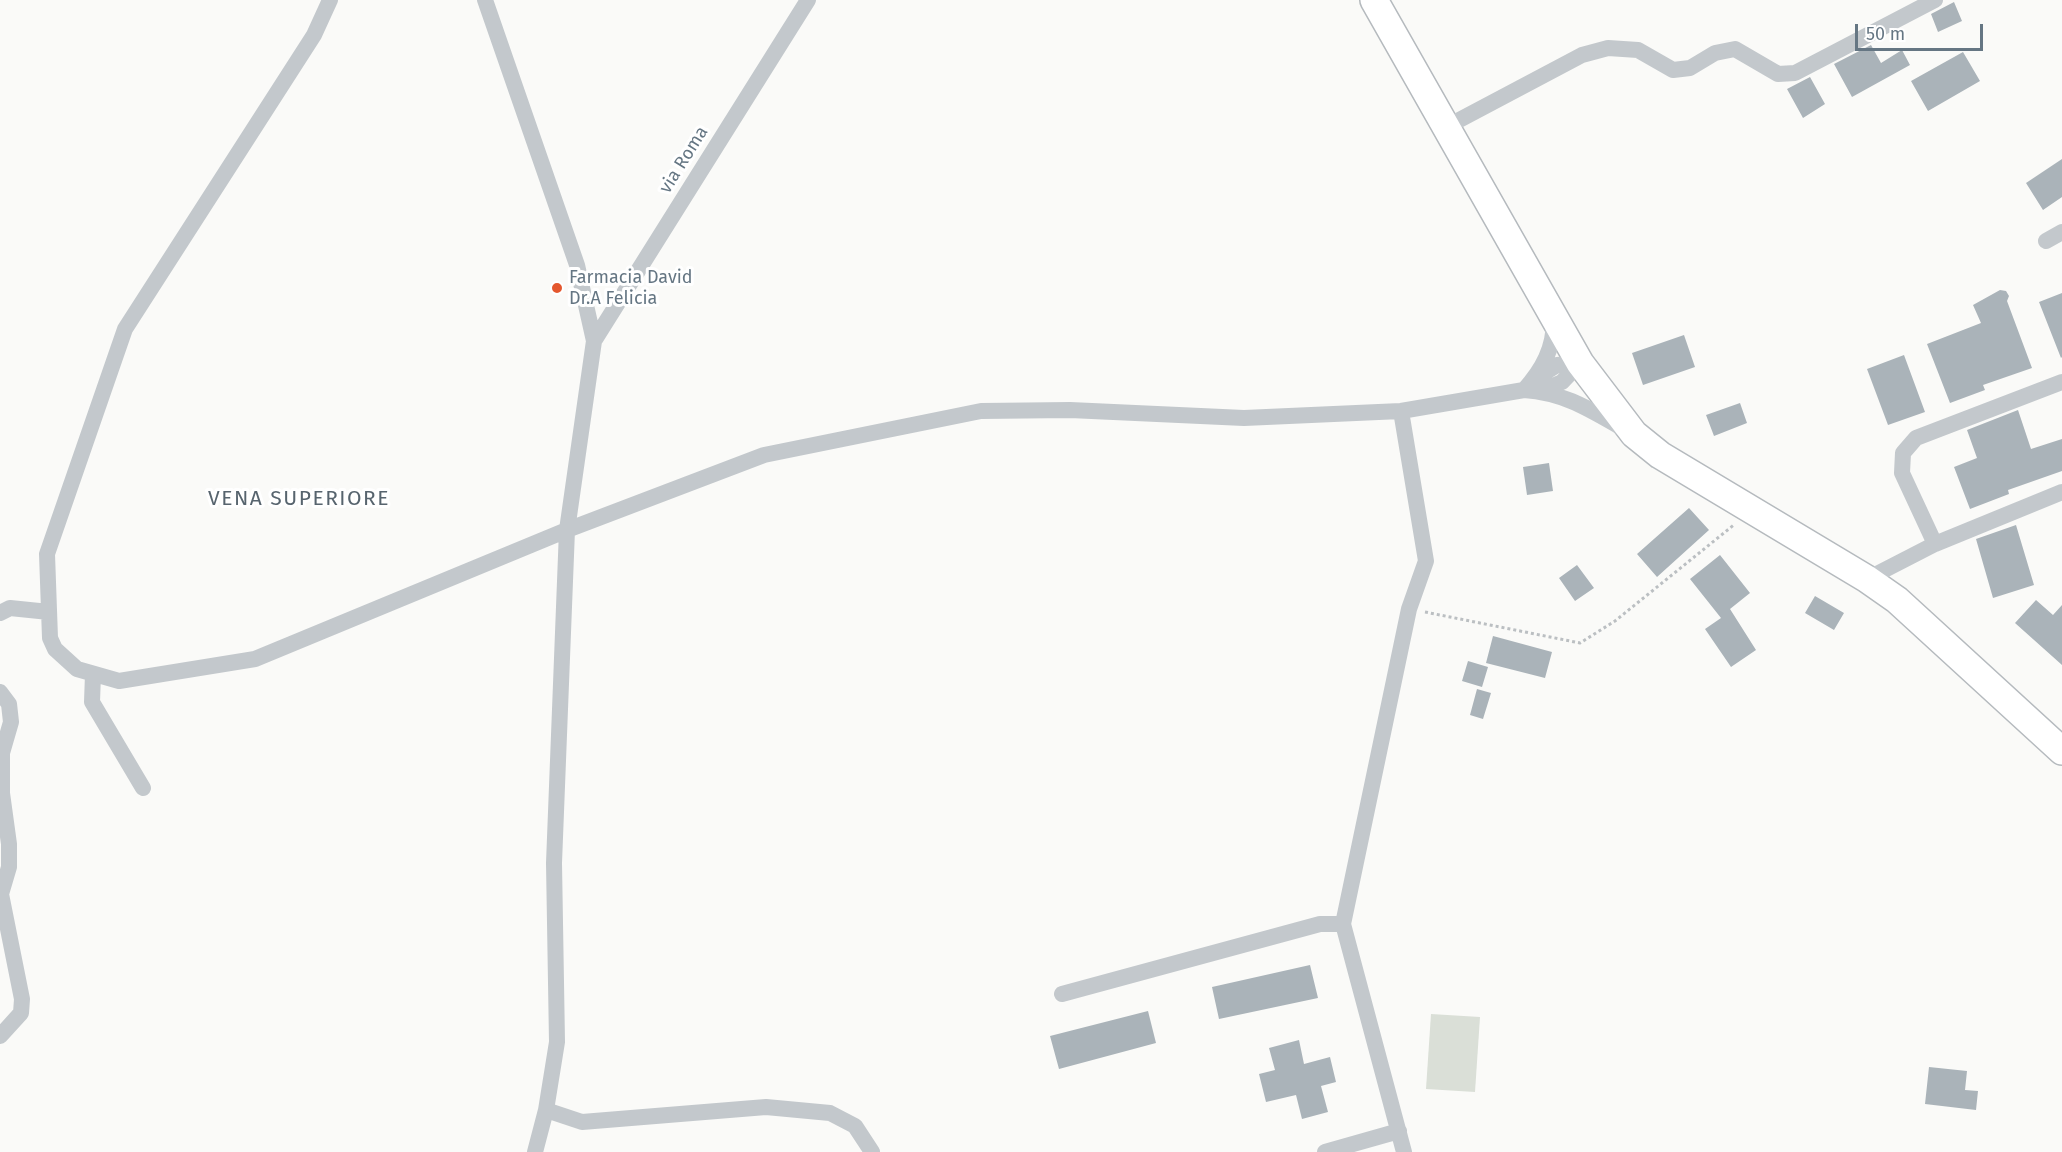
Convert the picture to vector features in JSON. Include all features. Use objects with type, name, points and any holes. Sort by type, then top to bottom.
[{"type":"main road","points":[[1374,0],[1580,363],[1634,434],[1660,455],[1753,509],[1897,600],[2062,751]]},
{"type":"street","points":[[330,0],[314,35],[125,329],[47,554],[50,639],[55,650],[77,669],[119,681],[255,659],[567,530],[764,455],[981,411],[1071,410],[1244,418],[1401,411],[1562,382],[1580,363]]},
{"type":"street","points":[[485,0],[577,265],[594,341],[567,530],[554,864],[557,1042],[546,1110],[535,1152]]},
{"type":"street","name":"via Roma","points":[[594,341],[808,0]]},
{"type":"street","points":[[1446,127],[1582,55],[1608,48],[1638,50],[1673,70],[1690,68],[1716,53],[1736,50],[1778,74],[1795,73],[1935,0]]},
{"type":"street","points":[[2046,241],[2062,232]]},
{"type":"street","points":[[1533,387],[1550,354],[1554,335],[1554,316]]},
{"type":"street","points":[[1935,544],[1902,473],[1903,453],[1916,438],[2062,382]]},
{"type":"street","points":[[1533,387],[1574,401],[1634,434]]},
{"type":"street","points":[[1401,411],[1426,561],[1409,609],[1342,924],[1404,1152]]},
{"type":"street","points":[[1867,579],[1935,544],[2062,492]]},
{"type":"street","points":[[0,613],[10,608],[49,612]]},
{"type":"street","points":[[93,674],[92,702],[143,788]]},
{"type":"street","points":[[0,692],[9,704],[11,722],[2,753],[2,793],[9,844],[9,867],[1,894],[22,999],[21,1013],[0,1036]]},
{"type":"street","points":[[1062,994],[1320,924],[1342,924]]},
{"type":"street","points":[[546,1110],[582,1122],[766,1107],[830,1113],[855,1126],[872,1152]]},
{"type":"street","points":[[1325,1152],[1399,1131]]},
{"type":"path","points":[[1409,609],[1580,643],[1615,621],[1753,509]]},
{"type":"shaded area","points":[[1431,1014],[1480,1017],[1475,1092],[1426,1089]]},
{"type":"building","points":[[1954,2],[1962,21],[1938,32],[1931,14]]},
{"type":"building","points":[[1871,45],[1881,63],[1902,50],[1910,65],[1852,97],[1834,64]]},
{"type":"building","points":[[1963,52],[1980,81],[1928,111],[1911,81]]},
{"type":"building","points":[[1810,77],[1825,104],[1803,118],[1787,89]]},
{"type":"building","points":[[2062,159],[2062,197],[2043,210],[2026,183]]},
{"type":"building","points":[[2000,290],[2006,291],[2009,296],[2007,301],[2032,368],[1983,385],[1985,390],[1950,403],[1927,344],[1981,323],[1973,305]]},
{"type":"building","points":[[2062,293],[2062,357],[2061,358],[2039,302]]},
{"type":"building","points":[[1684,335],[1695,367],[1643,385],[1632,353]]},
{"type":"building","points":[[1904,355],[1925,412],[1888,425],[1867,369]]},
{"type":"building","points":[[1740,403],[1747,423],[1714,436],[1706,415]]},
{"type":"building","points":[[2018,410],[2031,449],[2062,439],[2062,471],[2008,490],[2009,494],[1970,509],[1954,467],[1977,458],[1967,430]]},
{"type":"building","points":[[1549,463],[1553,491],[1527,495],[1523,467]]},
{"type":"building","points":[[1689,508],[1709,530],[1657,577],[1637,554]]},
{"type":"building","points":[[2016,525],[2034,585],[1993,598],[1976,539]]},
{"type":"building","points":[[1720,555],[1750,593],[1730,609],[1756,650],[1731,667],[1705,629],[1721,618],[1690,579]]},
{"type":"building","points":[[1577,565],[1594,588],[1575,601],[1559,578]]},
{"type":"building","points":[[1815,596],[1844,613],[1834,630],[1805,613]]},
{"type":"building","points":[[2036,600],[2053,615],[2062,605],[2062,665],[2015,623]]},
{"type":"building","points":[[1493,636],[1552,652],[1545,678],[1486,663]]},
{"type":"building","points":[[1468,661],[1488,667],[1482,687],[1462,681]]},
{"type":"building","points":[[1477,689],[1491,693],[1483,719],[1470,715]]},
{"type":"building","points":[[1310,965],[1318,998],[1219,1019],[1212,987]]},
{"type":"building","points":[[1148,1011],[1156,1043],[1059,1069],[1050,1036]]},
{"type":"building","points":[[1299,1040],[1304,1064],[1330,1057],[1336,1082],[1321,1086],[1328,1112],[1302,1119],[1296,1095],[1266,1102],[1259,1074],[1275,1070],[1269,1048]]},
{"type":"building","points":[[1929,1067],[1967,1071],[1965,1090],[1978,1091],[1976,1110],[1925,1104]]},
{"type":"place","name":"Farmacia David Dr.A Felicia","points":[[557,288]]},
{"type":"district","name":"VENA SUPERIORE","points":[[299,499]]}]
